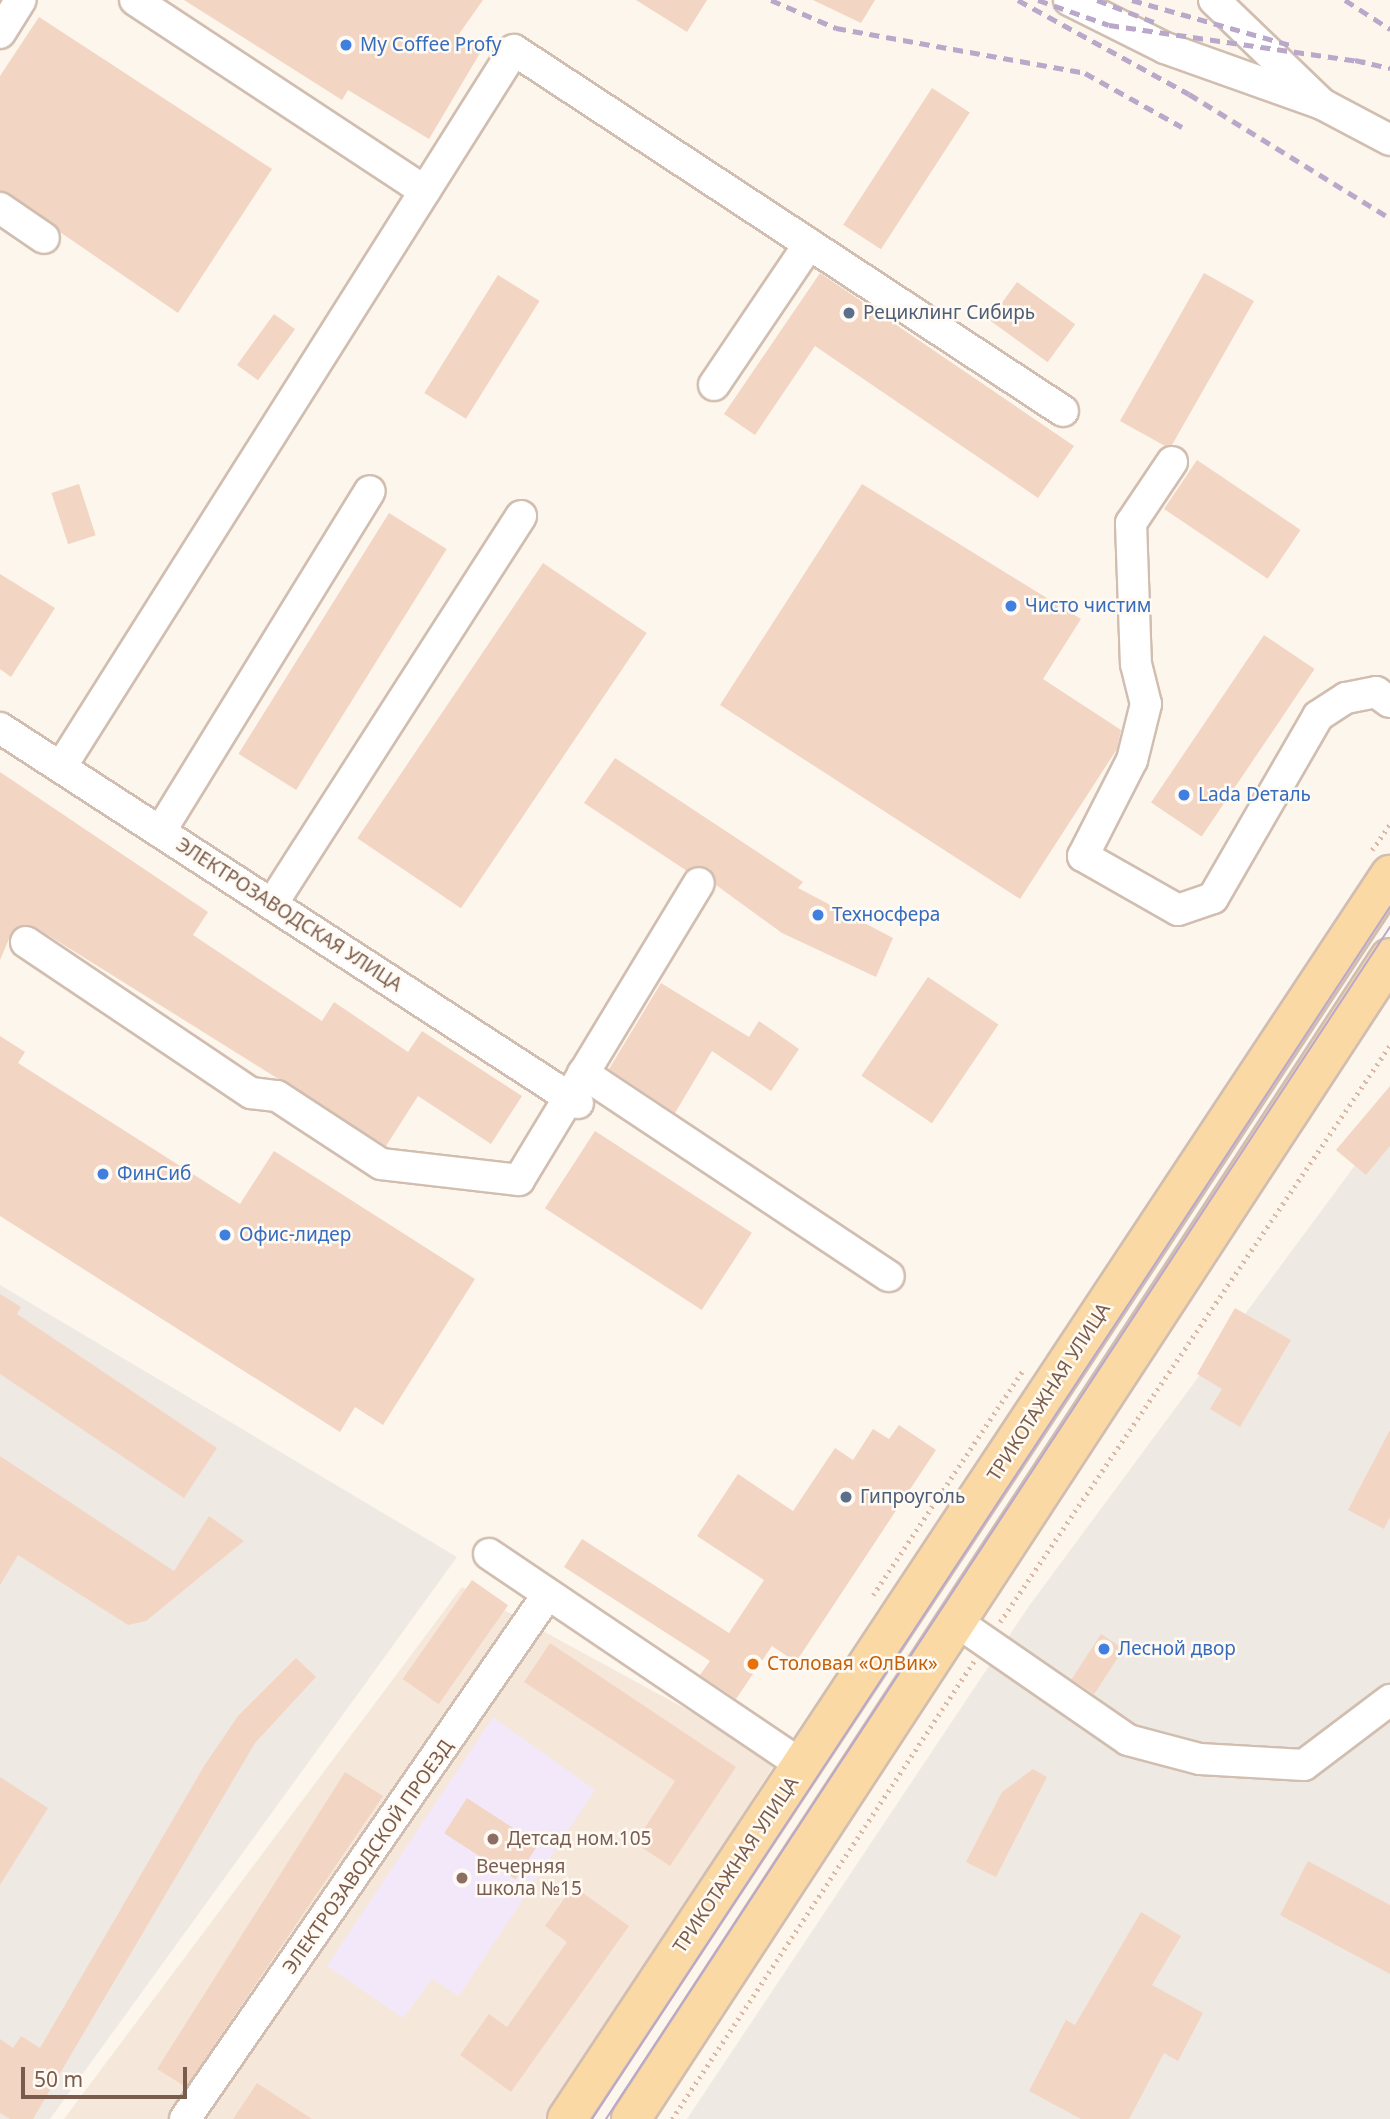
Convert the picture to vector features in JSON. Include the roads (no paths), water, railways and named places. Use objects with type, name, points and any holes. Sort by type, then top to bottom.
[{"type":"main road","name":"ТРИКОТАЖНАЯ УЛИЦА","points":[[567,2119],[1390,875]]},
{"type":"main road","points":[[631,2119],[973,1633],[1390,958]]},
{"type":"street","points":[[0,33],[21,0]]},
{"type":"street","points":[[135,0],[425,191]]},
{"type":"street","points":[[1069,0],[1165,48],[1322,104],[1390,140]]},
{"type":"street","points":[[1214,0],[1322,104]]},
{"type":"street","points":[[61,767],[514,50],[1063,411]]},
{"type":"street","points":[[0,208],[44,237]]},
{"type":"street","points":[[714,385],[809,244]]},
{"type":"street","points":[[1171,462],[1131,523],[1136,664],[1146,705],[1132,760],[1083,856],[1178,910],[1213,898],[1318,716],[1366,694],[1390,702]]},
{"type":"street","points":[[160,832],[370,491]]},
{"type":"street","points":[[272,904],[521,516]]},
{"type":"street","name":"ЭЛЕКТРОЗАВОДСКАЯ УЛИЦА","points":[[0,728],[272,904],[577,1091],[889,1276]]},
{"type":"street","points":[[26,942],[251,1093],[277,1096],[381,1164],[519,1180],[577,1091],[699,883]]},
{"type":"street","points":[[489,1554],[802,1765]]},
{"type":"street","name":"ЭЛЕКТРОЗАВОДСКОЙ ПРОЕЗД","points":[[185,2119],[548,1594]]},
{"type":"street","points":[[973,1633],[1128,1740],[1200,1759],[1304,1765],[1390,1700]]},
{"type":"tram line","points":[[592,2119],[1390,907]]},
{"type":"tram line","points":[[606,2119],[1390,927]]},
{"type":"railway","points":[[771,0],[836,28],[1085,73],[1182,127]]},
{"type":"railway","points":[[1018,0],[1189,94],[1390,218]]},
{"type":"railway","points":[[1038,0],[1109,25],[1365,62]]},
{"type":"railway","points":[[1097,0],[1154,22]]},
{"type":"railway","points":[[1132,0],[1290,45]]},
{"type":"railway","points":[[1345,0],[1390,29]]},
{"type":"railway","points":[[1355,60],[1390,68]]},
{"type":"place","name":"My Coffee Profy","points":[[346,45]]},
{"type":"place","name":"Рециклинг Сибирь","points":[[849,313]]},
{"type":"place","name":"Чисто чистим","points":[[1011,606]]},
{"type":"place","name":"Lada Dеталь","points":[[1184,795]]},
{"type":"place","name":"Техносфера","points":[[818,915]]},
{"type":"place","name":"ФинСиб","points":[[103,1174]]},
{"type":"place","name":"Офис-лидер","points":[[225,1235]]},
{"type":"place","name":"Гипроуголь","points":[[846,1497]]},
{"type":"place","name":"Лесной двор","points":[[1104,1649]]},
{"type":"place","name":"Столовая «ОлВик»","points":[[753,1664]]},
{"type":"place","name":"Детсад ном.105","points":[[493,1839]]},
{"type":"place","name":"Вечерняя школа №15","points":[[462,1878]]}]
